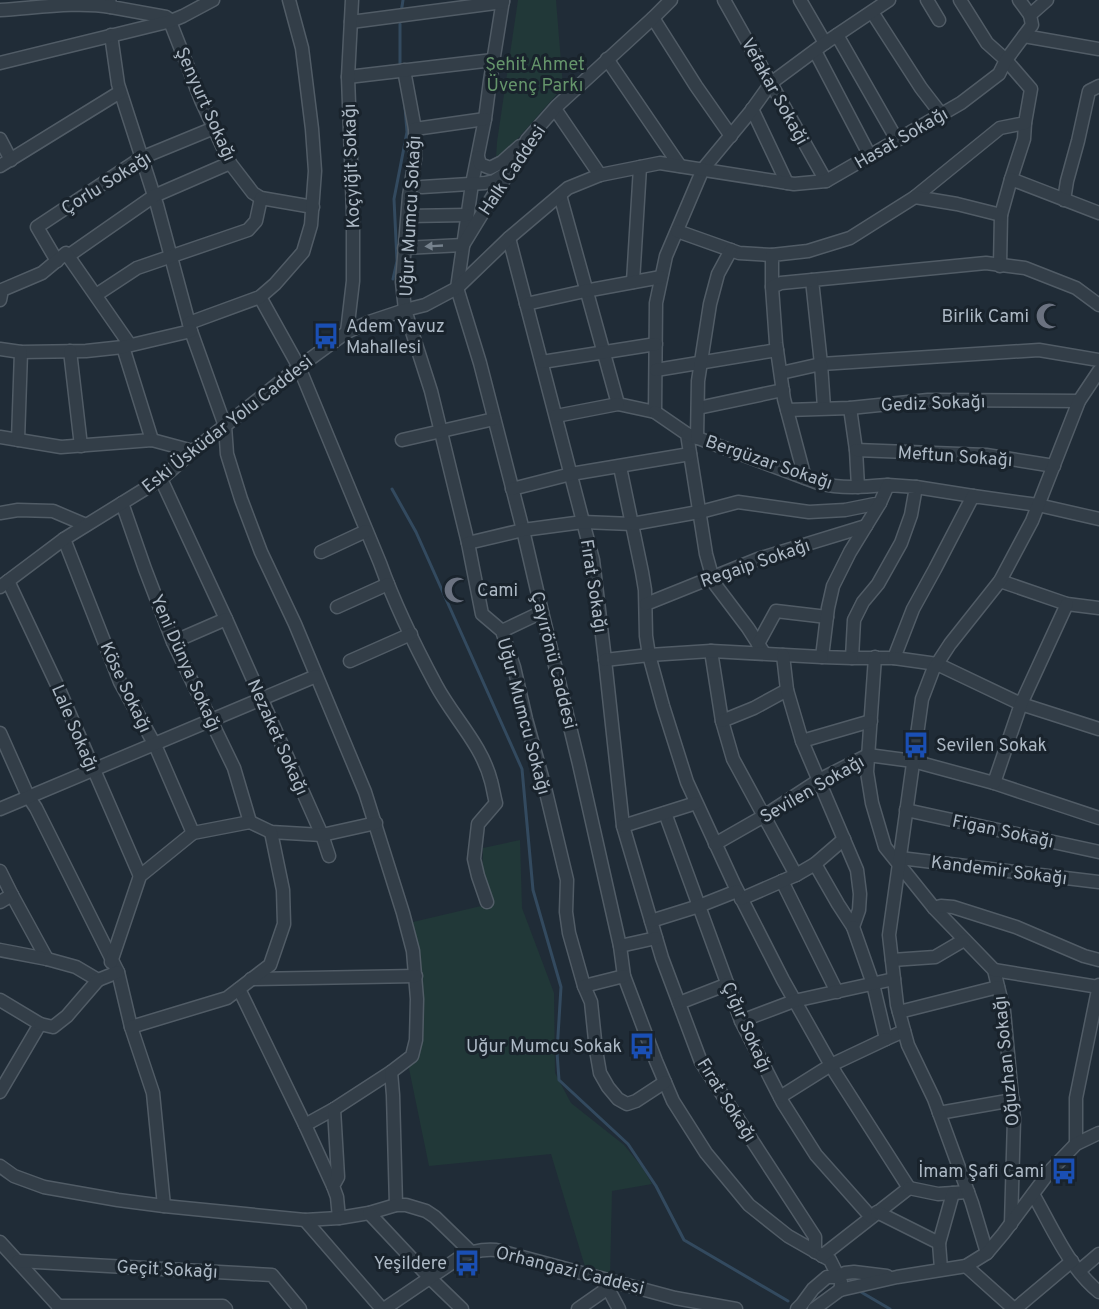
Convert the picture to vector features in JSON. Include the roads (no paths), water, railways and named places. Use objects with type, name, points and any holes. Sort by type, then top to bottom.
[{"type":"street","points":[[0,63],[171,21],[195,5],[213,0]]},
{"type":"street","points":[[0,349],[21,352],[86,351],[126,346],[190,327],[260,297],[275,284],[303,252],[311,225],[315,171],[302,48],[290,0]]},
{"type":"street","name":"Koçyiğit Sokağı","points":[[347,332],[353,281],[348,77],[352,0]]},
{"type":"street","name":"Vefakar Sokaği","points":[[724,0],[826,181]]},
{"type":"street","points":[[800,0],[825,43]]},
{"type":"street","points":[[556,416],[618,404],[655,412],[656,303],[661,277],[666,256],[703,169],[771,83],[888,0]]},
{"type":"street","points":[[927,0],[939,20]]},
{"type":"street","points":[[960,0],[987,43],[1032,89],[1024,139],[1001,215],[1000,266]]},
{"type":"street","points":[[1019,0],[1030,15],[1047,0]]},
{"type":"street","points":[[351,22],[503,1]]},
{"type":"street","name":"Çayırönü Caddesi","points":[[503,1],[485,119],[467,215],[458,288],[523,530],[579,764],[620,946],[624,976],[673,1101],[706,1153],[749,1205],[788,1236],[819,1254]]},
{"type":"street","name":"Halk Caddesi","points":[[463,245],[527,140],[555,109],[653,18],[665,3]]},
{"type":"street","points":[[0,10],[110,4],[166,17],[171,21]]},
{"type":"street","points":[[872,12],[941,114]]},
{"type":"street","name":"Hasat Sokağı","points":[[560,195],[568,188],[600,175],[660,163],[794,184],[826,181],[961,103],[999,74],[1006,60],[1032,26],[1030,15]]},
{"type":"street","points":[[653,18],[731,136]]},
{"type":"street","name":"Şenyurt Sokağı","points":[[171,21],[201,100],[230,163],[253,193],[261,198]]},
{"type":"street","points":[[111,35],[120,92],[154,196],[190,327],[225,426],[227,454],[252,530],[295,624],[365,792],[403,914],[412,951],[416,976],[414,1052],[408,1060],[391,1072],[305,1125]]},
{"type":"street","points":[[837,35],[897,140]]},
{"type":"street","points":[[1024,36],[1099,49]]},
{"type":"street","points":[[815,51],[870,156]]},
{"type":"street","points":[[607,59],[680,166]]},
{"type":"street","points":[[348,77],[493,60]]},
{"type":"street","name":"Uğur Mumcu Sokağı","points":[[404,70],[415,129],[415,159],[402,282],[405,310],[431,391],[483,614],[502,631],[514,667],[565,870],[569,933],[584,987],[591,1002],[600,1073],[618,1099],[627,1104],[636,1101],[665,1082]]},
{"type":"street","points":[[1064,200],[1089,91],[1099,86]]},
{"type":"street","points":[[0,139],[5,163],[120,92]]},
{"type":"street","points":[[555,109],[600,175]]},
{"type":"street","points":[[752,109],[787,183]]},
{"type":"street","points":[[415,129],[485,119]]},
{"type":"street","points":[[677,231],[739,253],[772,255],[807,251],[850,238],[915,197],[1000,128],[1025,123]]},
{"type":"street","name":"Çorlu Sokağı","points":[[62,259],[37,227],[141,158],[214,128]]},
{"type":"street","points":[[478,157],[480,164],[490,168],[496,166],[527,140]]},
{"type":"street","points":[[1,292],[42,273],[154,196],[230,163]]},
{"type":"street","points":[[633,282],[640,167]]},
{"type":"street","points":[[422,187],[485,183],[494,181],[510,171]]},
{"type":"street","points":[[1011,180],[1099,213]]},
{"type":"street","points":[[560,195],[618,404]]},
{"type":"street","name":"Eski Üsküdar Yolu Caddesi","points":[[3,584],[64,539],[161,479],[299,367],[347,332],[369,322],[425,305],[458,288],[510,238],[560,195]]},
{"type":"street","points":[[915,197],[1001,215]]},
{"type":"street","points":[[96,295],[137,268],[248,230],[256,221],[261,198],[313,207]]},
{"type":"street","points":[[408,216],[467,215]]},
{"type":"street","name":"Fırat Sokağı","points":[[510,238],[593,560],[623,826],[662,958],[701,1062],[815,1237],[819,1254]]},
{"type":"street","points":[[404,248],[463,245]]},
{"type":"street","points":[[731,250],[718,274],[713,294],[698,381],[698,408],[690,454],[706,554],[714,583],[761,649]]},
{"type":"street","points":[[772,255],[772,287],[780,373],[806,478]]},
{"type":"street","points":[[62,259],[96,295],[126,346],[152,440]]},
{"type":"street","points":[[772,287],[781,283],[812,279],[986,263],[1025,268],[1076,288],[1099,305]]},
{"type":"street","points":[[526,304],[661,277]]},
{"type":"street","points":[[812,279],[824,408]]},
{"type":"street","points":[[260,297],[299,367],[387,584],[437,686],[483,760],[491,780],[495,803],[478,824],[474,860],[488,902]]},
{"type":"street","points":[[542,362],[656,344]]},
{"type":"street","points":[[780,373],[821,364],[1040,350],[1099,360]]},
{"type":"street","points":[[70,351],[81,446]]},
{"type":"street","points":[[656,370],[777,351]]},
{"type":"street","points":[[18,440],[21,352]]},
{"type":"street","points":[[987,1253],[968,1192],[939,1113],[908,1045],[899,1012],[889,935],[922,699],[933,670],[950,644],[1000,582],[1032,521],[1079,401],[1099,371]]},
{"type":"street","points":[[698,408],[783,390]]},
{"type":"street","name":"Gediz Sokağı","points":[[788,410],[850,408],[928,400],[1079,401]]},
{"type":"street","points":[[850,408],[858,488]]},
{"type":"street","name":"Bergüzar Sokağı","points":[[655,412],[692,436],[832,486],[916,487]]},
{"type":"street","points":[[402,440],[494,419]]},
{"type":"street","points":[[0,437],[61,447],[152,440],[193,452]]},
{"type":"street","name":"Meftun Sokağı","points":[[856,450],[986,456],[1054,466]]},
{"type":"street","points":[[512,489],[571,474],[690,454]]},
{"type":"street","points":[[621,467],[642,572],[649,655],[663,706],[687,782],[739,895],[794,1001],[831,1065],[909,1188],[938,1194],[968,1192]]},
{"type":"street","name":"Nezaket Sokağı","points":[[161,479],[226,619],[322,835],[329,856]]},
{"type":"street","points":[[822,657],[833,586],[888,485]]},
{"type":"street","points":[[852,658],[854,620],[901,543],[911,515],[916,487],[1038,505],[1099,519]]},
{"type":"street","points":[[894,658],[913,609],[973,496]]},
{"type":"street","points":[[468,543],[523,530],[583,522],[632,524],[699,512],[738,502],[809,512],[845,510],[880,503]]},
{"type":"street","name":"Yeni Dünya Sokağı","points":[[122,504],[173,642],[234,768],[250,822]]},
{"type":"street","points":[[0,513],[18,510],[53,511],[86,525]]},
{"type":"street","name":"Regaip Sokağı","points":[[646,604],[758,559],[866,526]]},
{"type":"street","points":[[321,552],[366,531]]},
{"type":"street","name":"Köse Sokağı","points":[[64,539],[120,682],[155,745],[193,833]]},
{"type":"street","points":[[1000,582],[1067,604],[1099,608]]},
{"type":"street","name":"Lale Sokağı","points":[[3,584],[58,687],[140,876]]},
{"type":"street","points":[[337,607],[387,584]]},
{"type":"street","points":[[994,783],[1021,704],[1067,604]]},
{"type":"street","points":[[761,649],[776,611],[827,617]]},
{"type":"street","points":[[502,631],[542,612]]},
{"type":"street","points":[[173,642],[226,619]]},
{"type":"street","points":[[350,661],[411,634]]},
{"type":"street","points":[[605,660],[649,655],[761,649],[783,655],[894,658],[937,664],[1021,704],[1099,729]]},
{"type":"street","points":[[711,651],[722,721],[733,759],[796,875]]},
{"type":"street","points":[[783,655],[787,690],[802,741],[857,870],[861,894],[859,910],[853,927]]},
{"type":"street","name":"Oğuzhan Sokağı","points":[[875,657],[867,772],[872,803],[885,847],[899,861],[934,908],[994,970],[1004,1011],[1014,1119],[1011,1224]]},
{"type":"street","points":[[0,809],[316,676]]},
{"type":"street","points":[[722,721],[754,708],[787,690]]},
{"type":"street","points":[[802,741],[871,721]]},
{"type":"street","points":[[0,735],[114,967],[153,1093],[164,1206]]},
{"type":"street","name":"Sevilen Sokağı","points":[[715,844],[764,816],[819,780],[868,755],[913,761],[994,783],[1099,818]]},
{"type":"street","points":[[623,826],[696,803]]},
{"type":"street","name":"Figan Sokağı","points":[[906,810],[1099,852]]},
{"type":"street","name":"Çığır Sokağı","points":[[665,813],[741,1020],[780,1097],[816,1155],[874,1214],[939,1243]]},
{"type":"street","points":[[0,1000],[40,1024],[53,1027],[67,1016],[98,980],[114,967],[140,876],[193,833],[250,822],[271,832],[322,835],[376,823]]},
{"type":"street","points":[[131,1026],[227,998],[270,965],[284,924],[283,890],[271,832]]},
{"type":"street","points":[[651,921],[739,895],[796,875],[815,864],[844,838]]},
{"type":"street","name":"Kandemir Sokağı","points":[[899,861],[1099,882]]},
{"type":"street","points":[[815,864],[853,927],[873,984],[886,1039]]},
{"type":"street","points":[[0,871],[47,958]]},
{"type":"street","points":[[782,881],[837,992]]},
{"type":"street","points":[[0,902],[12,895]]},
{"type":"street","points":[[934,908],[953,907],[1016,927],[1084,956],[1099,960]]},
{"type":"street","points":[[620,946],[656,938]]},
{"type":"street","points":[[892,960],[935,957],[964,939]]},
{"type":"street","points":[[0,950],[47,958],[76,967],[98,980]]},
{"type":"street","points":[[994,970],[1099,986],[1076,1098],[1076,1144]]},
{"type":"street","points":[[251,979],[416,976]]},
{"type":"street","points":[[584,987],[624,976]]},
{"type":"street","points":[[741,1020],[794,1001],[894,979]]},
{"type":"street","points":[[679,1003],[728,984]]},
{"type":"street","points":[[899,1012],[998,987]]},
{"type":"street","points":[[238,989],[333,1186],[337,1197],[339,1218]]},
{"type":"street","points":[[0,1092],[40,1024]]},
{"type":"street","points":[[780,1097],[831,1065],[904,1031]]},
{"type":"street","points":[[391,1072],[396,1205]]},
{"type":"street","points":[[939,1113],[1013,1100]]},
{"type":"street","points":[[333,1186],[338,1177],[334,1109]]},
{"type":"street","points":[[814,1309],[840,1290],[897,1277],[966,1266],[987,1253],[1050,1171],[1076,1144],[1099,1133]]},
{"type":"street","points":[[0,1166],[14,1176],[44,1187],[164,1206],[305,1220],[339,1218],[396,1205],[417,1207],[435,1217],[471,1252]]},
{"type":"street","points":[[831,1278],[834,1265],[819,1254],[909,1188]]},
{"type":"street","points":[[940,1269],[939,1243],[952,1193]]},
{"type":"street","points":[[1033,1194],[1076,1266],[1088,1283],[1099,1292]]},
{"type":"street","points":[[369,1213],[462,1309]]},
{"type":"street","points":[[305,1220],[383,1309]]},
{"type":"street","points":[[0,1242],[60,1307],[223,1306],[226,1309]]},
{"type":"street","name":"Orhangazi Caddesi","points":[[383,1309],[459,1258],[471,1252],[486,1249],[678,1303],[736,1309]]},
{"type":"street","points":[[966,1266],[1015,1309],[1076,1266],[1099,1254]]},
{"type":"street","name":"Geçit Sokağı","points":[[18,1261],[272,1275],[300,1309]]},
{"type":"street","points":[[798,1308],[813,1289],[831,1278],[854,1272],[897,1277]]},
{"type":"street","points":[[831,1278],[841,1286],[840,1290]]},
{"type":"street","points":[[578,1309],[605,1283],[619,1309]]},
{"type":"street","points":[[811,1293],[815,1301],[819,1303],[825,1301]]},
{"type":"waterway","points":[[401,13],[403,0]]},
{"type":"waterway","points":[[400,24],[400,66]]},
{"type":"waterway","points":[[393,279],[397,261],[394,199],[407,132],[405,107]]},
{"type":"waterway","points":[[392,489],[416,532],[522,769],[533,890],[561,987],[557,1052],[559,1080],[628,1144],[656,1186],[684,1240],[788,1301]]},
{"type":"waterway","points":[[861,1292],[890,1309]]},
{"type":"place","name":"Birlik Cami","points":[[1049,316]]},
{"type":"place","name":"Adem Yavuz Mahallesi","points":[[326,336]]},
{"type":"place","name":"Cami","points":[[457,590]]},
{"type":"place","name":"Sevilen Sokak","points":[[916,745]]},
{"type":"place","name":"Uğur Mumcu Sokak","points":[[642,1046]]},
{"type":"place","name":"İmam Şafi Cami","points":[[1064,1171]]},
{"type":"place","name":"Yeşildere","points":[[467,1263]]},
{"type":"park label","name":"Şehit Ahmet Üvenç Parkı","points":[[535,74]]}]
